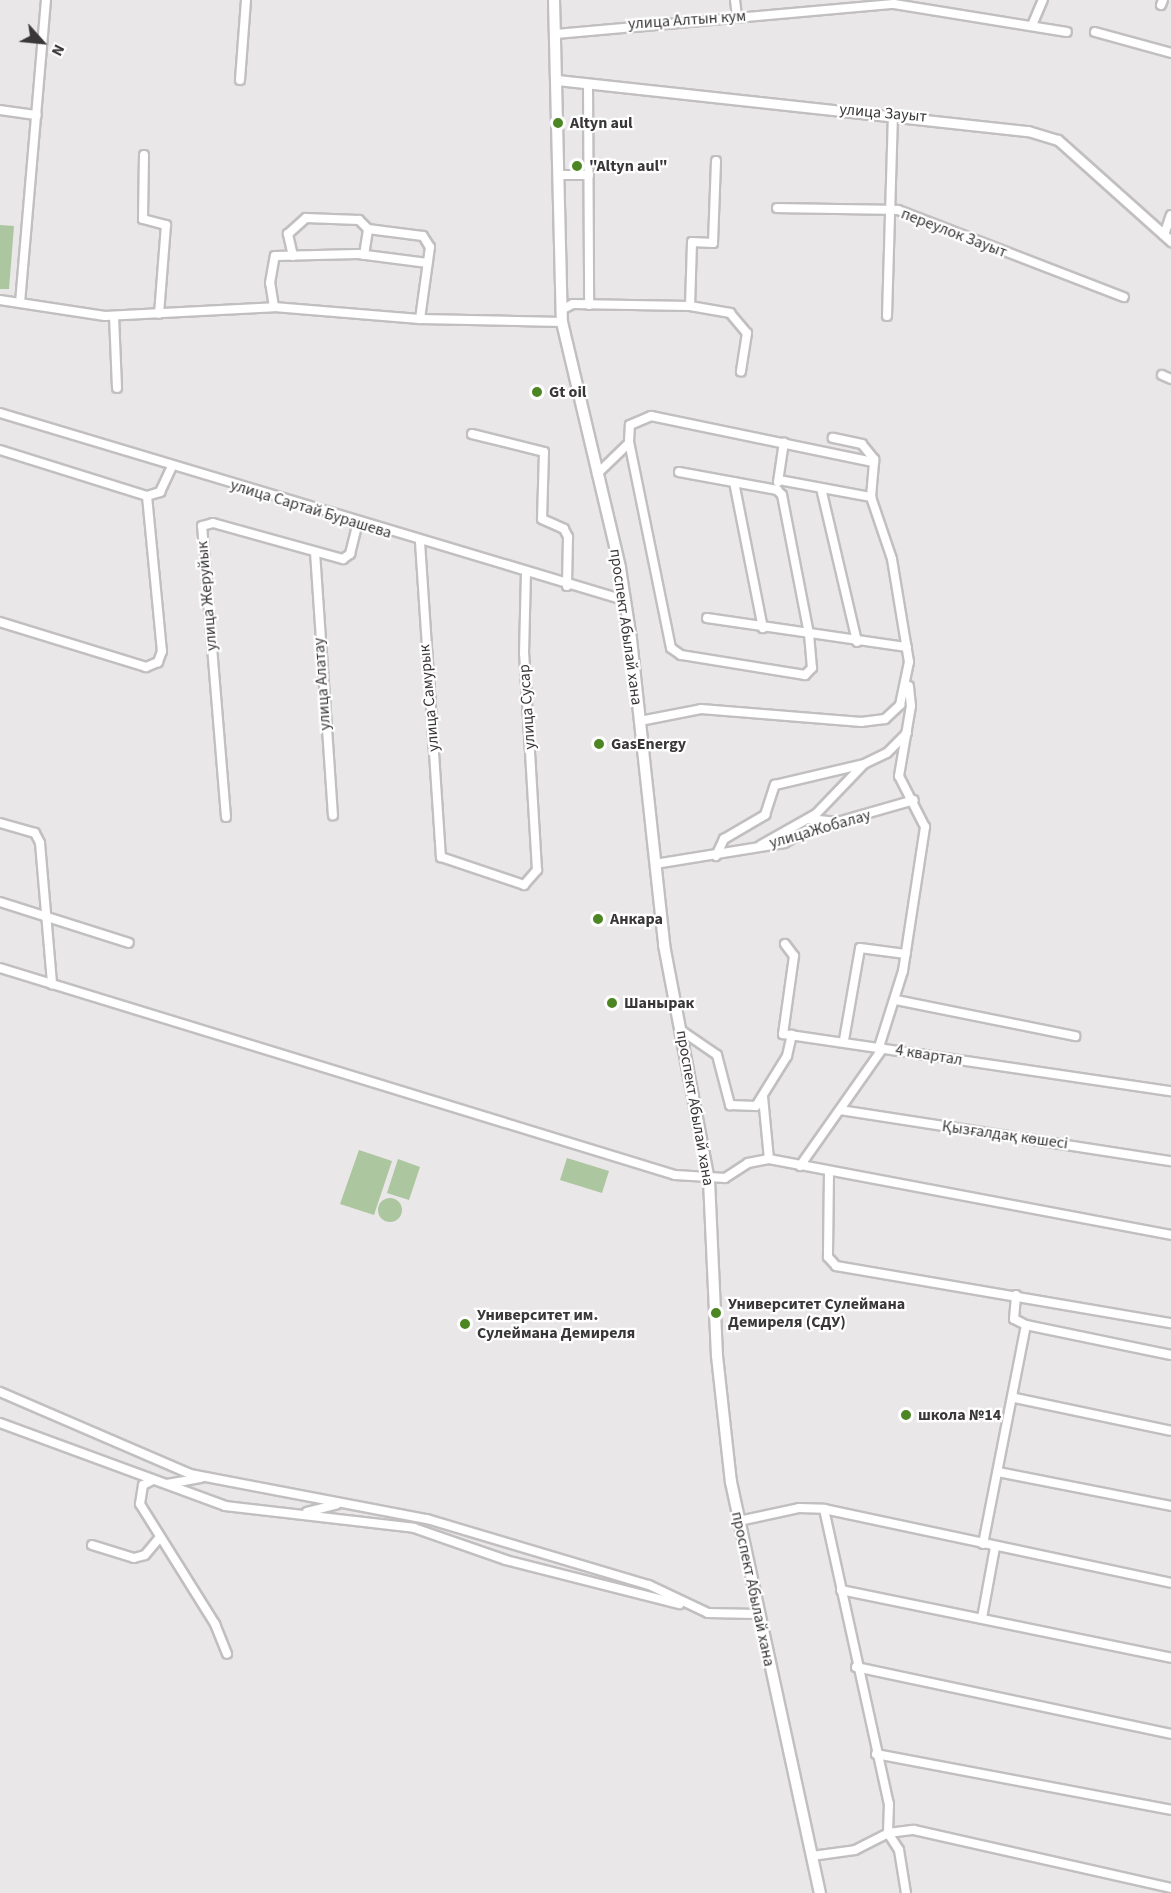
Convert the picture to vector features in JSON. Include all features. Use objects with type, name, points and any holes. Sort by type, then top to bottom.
[{"type":"main road","name":"проспект Абылай хана","points":[[554,0],[562,322],[624,600],[655,864],[709,1180],[717,1356],[739,1521],[820,1893]]},
{"type":"street","points":[[20,303],[46,0]]},
{"type":"street","points":[[240,80],[246,0]]},
{"type":"street","points":[[735,0],[737,17]]},
{"type":"street","points":[[940,10],[942,0]]},
{"type":"street","points":[[1033,23],[1043,0]]},
{"type":"street","name":"улица Алтын кум","points":[[556,34],[894,4],[1033,23],[1067,32]]},
{"type":"street","points":[[1095,32],[1171,53]]},
{"type":"street","name":"улица Зауыт","points":[[557,80],[977,122],[1058,140],[1167,238]]},
{"type":"street","points":[[588,84],[589,306]]},
{"type":"street","points":[[0,110],[37,115]]},
{"type":"street","points":[[887,316],[892,210],[893,115]]},
{"type":"street","points":[[144,155],[143,219],[166,225],[159,314]]},
{"type":"street","points":[[690,306],[692,242],[713,243],[716,161]]},
{"type":"street","points":[[559,176],[589,175]]},
{"type":"street","name":"переулок Зауыт","points":[[777,208],[892,210],[1124,297]]},
{"type":"street","points":[[1167,238],[1171,215]]},
{"type":"street","points":[[293,256],[288,234],[306,218],[359,220],[368,230],[423,236],[430,248],[420,319]]},
{"type":"street","points":[[364,255],[368,230]]},
{"type":"street","points":[[274,307],[271,260],[293,256],[364,255],[428,263]]},
{"type":"street","points":[[0,300],[56,312],[114,316],[274,307],[420,319],[562,322]]},
{"type":"street","points":[[561,310],[589,306],[690,306],[730,313],[744,327],[741,372]]},
{"type":"street","points":[[114,316],[117,388]]},
{"type":"street","points":[[1162,375],[1171,380]]},
{"type":"street","name":"улица Сартай Бурашева","points":[[0,413],[171,468],[567,586],[624,600]]},
{"type":"street","points":[[597,474],[626,452],[630,425],[651,417],[784,442],[874,462]]},
{"type":"street","points":[[472,434],[544,452],[542,519],[564,529],[568,537],[567,586]]},
{"type":"street","points":[[800,1166],[881,1047],[896,1000],[906,954],[925,826],[914,800],[899,776],[907,733],[909,684],[907,646],[892,559],[871,497],[874,462],[872,450],[862,444],[833,438]]},
{"type":"street","points":[[629,442],[674,652],[805,675],[812,668],[809,634],[787,506],[777,490],[784,442]]},
{"type":"street","points":[[0,450],[147,496],[160,492],[171,468]]},
{"type":"street","points":[[679,472],[777,490]]},
{"type":"street","points":[[779,480],[871,497]]},
{"type":"street","points":[[734,482],[763,628]]},
{"type":"street","points":[[821,488],[857,642]]},
{"type":"street","points":[[0,622],[146,667],[158,662],[158,591],[147,496]]},
{"type":"street","name":"улица Жеруйык","points":[[226,817],[202,526],[213,524],[345,558],[358,522]]},
{"type":"street","name":"улица Самурык","points":[[420,542],[441,853]]},
{"type":"street","name":"улица Алатау","points":[[315,552],[333,815]]},
{"type":"street","name":"улица Сусар","points":[[441,853],[447,862],[524,885],[537,870],[524,654],[526,573]]},
{"type":"street","points":[[707,618],[857,642],[907,646]]},
{"type":"street","points":[[640,721],[702,708],[861,722],[885,719],[900,705],[909,684]]},
{"type":"street","points":[[716,856],[724,839],[765,815],[771,790],[784,780],[864,764],[887,753],[907,733]]},
{"type":"street","points":[[760,846],[788,826],[807,819],[864,764]]},
{"type":"street","name":"улицаЖобалау","points":[[655,864],[716,856],[760,846],[914,800]]},
{"type":"street","points":[[807,819],[840,822]]},
{"type":"street","points":[[0,823],[35,833],[40,843],[52,984]]},
{"type":"street","points":[[0,902],[129,943]]},
{"type":"street","points":[[756,1106],[787,1056],[792,1035],[780,1033],[794,956],[784,944]]},
{"type":"street","points":[[844,1040],[860,948],[906,954]]},
{"type":"street","points":[[0,968],[552,1139],[709,1180],[769,1159],[1171,1235]]},
{"type":"street","points":[[896,1000],[1075,1036]]},
{"type":"street","points":[[682,1031],[717,1055],[730,1106],[756,1106],[765,1112]]},
{"type":"street","name":"4 квартал","points":[[792,1035],[844,1040],[1171,1091]]},
{"type":"street","points":[[763,1097],[769,1159]]},
{"type":"street","name":"Қызғалдақ көшесі","points":[[840,1110],[1171,1161]]},
{"type":"street","points":[[1161,1159],[1171,1151]]},
{"type":"street","points":[[829,1172],[830,1263],[1171,1323]]},
{"type":"street","points":[[1016,1295],[1014,1319],[1026,1325],[1171,1355]]},
{"type":"street","points":[[983,1544],[1015,1398],[1026,1325]]},
{"type":"street","points":[[0,1392],[203,1478],[342,1503],[526,1546],[649,1585],[682,1604]]},
{"type":"street","points":[[1015,1398],[1171,1431]]},
{"type":"street","points":[[0,1423],[225,1506],[302,1513],[414,1528],[506,1560],[682,1604],[708,1613],[758,1614]]},
{"type":"street","points":[[998,1472],[1171,1506]]},
{"type":"street","points":[[166,1485],[203,1478]]},
{"type":"street","points":[[153,1480],[143,1485],[140,1504],[215,1624],[227,1654]]},
{"type":"street","points":[[302,1513],[342,1503]]},
{"type":"street","points":[[739,1521],[799,1508],[824,1509],[1171,1583]]},
{"type":"street","points":[[824,1509],[856,1667],[889,1804],[888,1833],[899,1850],[906,1893]]},
{"type":"street","points":[[92,1545],[134,1558],[145,1556],[160,1537]]},
{"type":"street","points":[[982,1618],[995,1547]]},
{"type":"street","points":[[842,1590],[1171,1658]]},
{"type":"street","points":[[856,1667],[1171,1734]]},
{"type":"street","points":[[876,1754],[1171,1810]]},
{"type":"street","points":[[812,1856],[855,1850],[888,1833],[914,1830],[1171,1888]]},
{"type":"green space","points":[[0,225],[14,226],[9,289],[0,289]]},
{"type":"green space","points":[[359,1150],[392,1161],[374,1215],[340,1204]]},
{"type":"green space","points":[[567,1158],[609,1171],[602,1193],[560,1180]]},
{"type":"green space","points":[[398,1159],[420,1167],[409,1200],[387,1193]]},
{"type":"green space","points":[[390,1198],[399,1201],[402,1210],[399,1219],[390,1222],[381,1219],[378,1210],[381,1201]]},
{"type":"place","name":"Altyn aul","points":[[558,123]]},
{"type":"place","name":"\"Altyn aul\"","points":[[577,166]]},
{"type":"place","name":"Gt oil","points":[[537,392]]},
{"type":"place","name":"GasEnergy","points":[[599,744]]},
{"type":"place","name":"Анкара","points":[[598,919]]},
{"type":"place","name":"Шанырак","points":[[612,1003]]},
{"type":"place","name":"Университет Сулеймана Демиреля (СДУ)","points":[[716,1313]]},
{"type":"place","name":"Университет им. Сулеймана Демиреля","points":[[465,1324]]},
{"type":"place","name":"школа №14","points":[[906,1415]]}]
